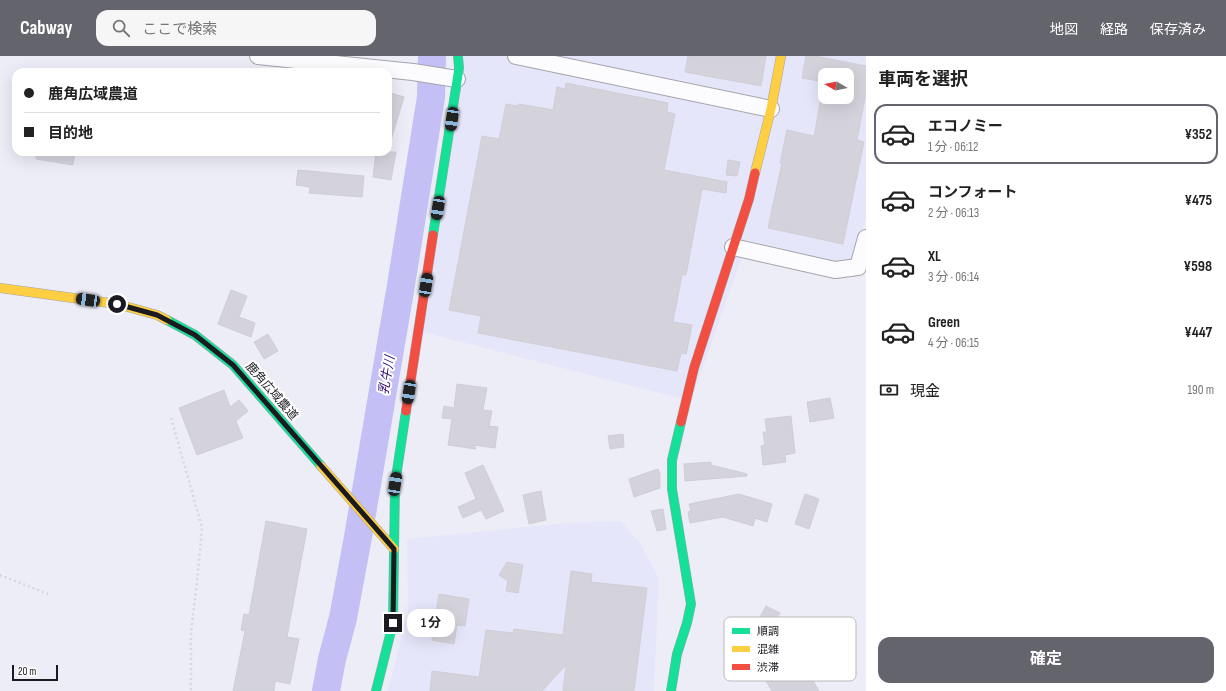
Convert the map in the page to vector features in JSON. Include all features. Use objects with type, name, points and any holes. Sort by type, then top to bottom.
[{"type":"street","points":[[258,56],[374,68]]},
{"type":"street","points":[[376,691],[393,623],[395,484],[459,68],[458,56]]},
{"type":"street","points":[[516,56],[771,109]]},
{"type":"street","points":[[671,691],[677,654],[687,623],[691,604],[672,489],[672,460],[694,368],[749,198],[771,109],[781,56]]},
{"type":"street","points":[[392,70],[457,79]]},
{"type":"street","points":[[733,247],[835,270],[858,266],[866,238]]},
{"type":"street","name":"鹿角広域農道","points":[[0,288],[117,304],[157,315],[195,335],[233,365],[394,549]]},
{"type":"path","points":[[171,418],[202,527],[191,632],[190,691]]},
{"type":"path","points":[[0,575],[48,594]]},
{"type":"shaded area","points":[[456,56],[866,56],[866,216],[852,272],[748,240],[691,401],[419,331]]},
{"type":"shaded area","points":[[621,521],[640,543],[659,579],[654,691],[388,691],[408,612],[407,539],[565,523]]},
{"type":"building","points":[[688,56],[766,56],[761,86],[685,72]]},
{"type":"building","points":[[806,56],[815,56],[866,66],[866,93],[857,140],[864,142],[843,244],[768,228],[782,163],[780,163],[787,130],[814,136],[820,104],[854,104],[854,68],[818,68],[818,81],[802,78]]},
{"type":"building","points":[[566,83],[668,103],[667,112],[675,114],[664,170],[727,182],[726,193],[702,189],[686,275],[682,275],[673,322],[692,325],[686,354],[681,353],[677,371],[478,333],[481,316],[449,310],[482,136],[499,139],[506,104],[517,106],[518,104],[553,110],[557,87],[565,89]]},
{"type":"building","points":[[392,93],[404,97],[392,137]]},
{"type":"building","points":[[392,152],[396,152],[391,180],[373,177],[376,156],[392,156]]},
{"type":"building","points":[[36,156],[74,156],[73,165],[36,159]]},
{"type":"building","points":[[728,160],[740,162],[737,176],[726,175]]},
{"type":"building","points":[[298,170],[364,176],[362,197],[309,193],[310,187],[296,185]]},
{"type":"building","points":[[231,290],[247,296],[239,317],[255,323],[251,337],[218,324]]},
{"type":"building","points":[[268,334],[278,351],[264,359],[254,342]]},
{"type":"building","points":[[457,384],[487,388],[483,410],[492,411],[489,426],[498,427],[495,448],[474,445],[476,449],[448,445],[452,419],[442,418],[444,406],[454,408]]},
{"type":"building","points":[[224,390],[230,407],[239,400],[248,411],[236,421],[243,438],[197,455],[179,408]]},
{"type":"building","points":[[830,398],[834,418],[810,422],[807,402]]},
{"type":"building","points":[[791,416],[795,453],[785,455],[786,462],[763,465],[761,446],[765,445],[763,432],[767,432],[765,419]]},
{"type":"building","points":[[623,434],[624,447],[610,449],[608,436]]},
{"type":"building","points":[[711,462],[711,465],[747,474],[747,476],[685,481],[684,464]]},
{"type":"building","points":[[483,465],[504,511],[486,519],[481,510],[463,518],[458,507],[476,499],[465,473]]},
{"type":"building","points":[[658,469],[660,474],[660,488],[634,497],[629,479]]},
{"type":"building","points":[[541,491],[546,520],[529,524],[523,495]]},
{"type":"building","points":[[739,494],[772,504],[767,522],[755,518],[753,526],[723,517],[690,523],[688,512],[691,511],[689,504]]},
{"type":"building","points":[[805,494],[819,499],[809,529],[795,524]]},
{"type":"building","points":[[663,509],[666,529],[657,531],[651,511]]},
{"type":"building","points":[[266,521],[307,529],[287,637],[299,639],[290,684],[275,681],[274,691],[233,691],[245,631],[241,630],[244,614],[249,615]]},
{"type":"building","points":[[507,562],[523,565],[518,593],[506,591],[508,581],[499,575]]},
{"type":"building","points":[[571,571],[592,574],[591,582],[647,588],[634,691],[563,691],[566,665],[542,691],[430,691],[432,671],[479,677],[486,630],[513,633],[514,629],[563,635]]},
{"type":"building","points":[[439,594],[469,599],[465,626],[457,625],[454,644],[432,640]]},
{"type":"building","points":[[766,606],[780,613],[778,617],[760,617]]},
{"type":"building","points":[[766,681],[813,681],[819,691],[772,691]]},
{"type":"waterway","name":"乳牛川","points":[[326,691],[332,659],[343,618],[358,537],[401,285],[431,97],[432,56]]},
{"type":"traffic: fast","points":[[433,235],[459,68],[458,56]]},
{"type":"traffic: fast","points":[[167,320],[195,335],[233,365],[321,466]]},
{"type":"traffic: fast","points":[[376,691],[393,623],[395,484],[406,411]]},
{"type":"traffic: fast","points":[[671,691],[677,654],[687,623],[691,604],[672,489],[672,460],[681,422]]},
{"type":"traffic: slow","points":[[755,173],[771,109],[781,56]]},
{"type":"traffic: slow","points":[[0,288],[117,304],[157,315],[167,320]]},
{"type":"traffic: slow","points":[[321,466],[394,549]]},
{"type":"traffic: jam","points":[[681,422],[694,368],[749,199],[755,173]]},
{"type":"traffic: jam","points":[[406,411],[433,235]]},
{"type":"route","points":[[117,304],[157,315],[195,335],[233,365],[343,492],[375,526],[394,549],[393,623]]}]
